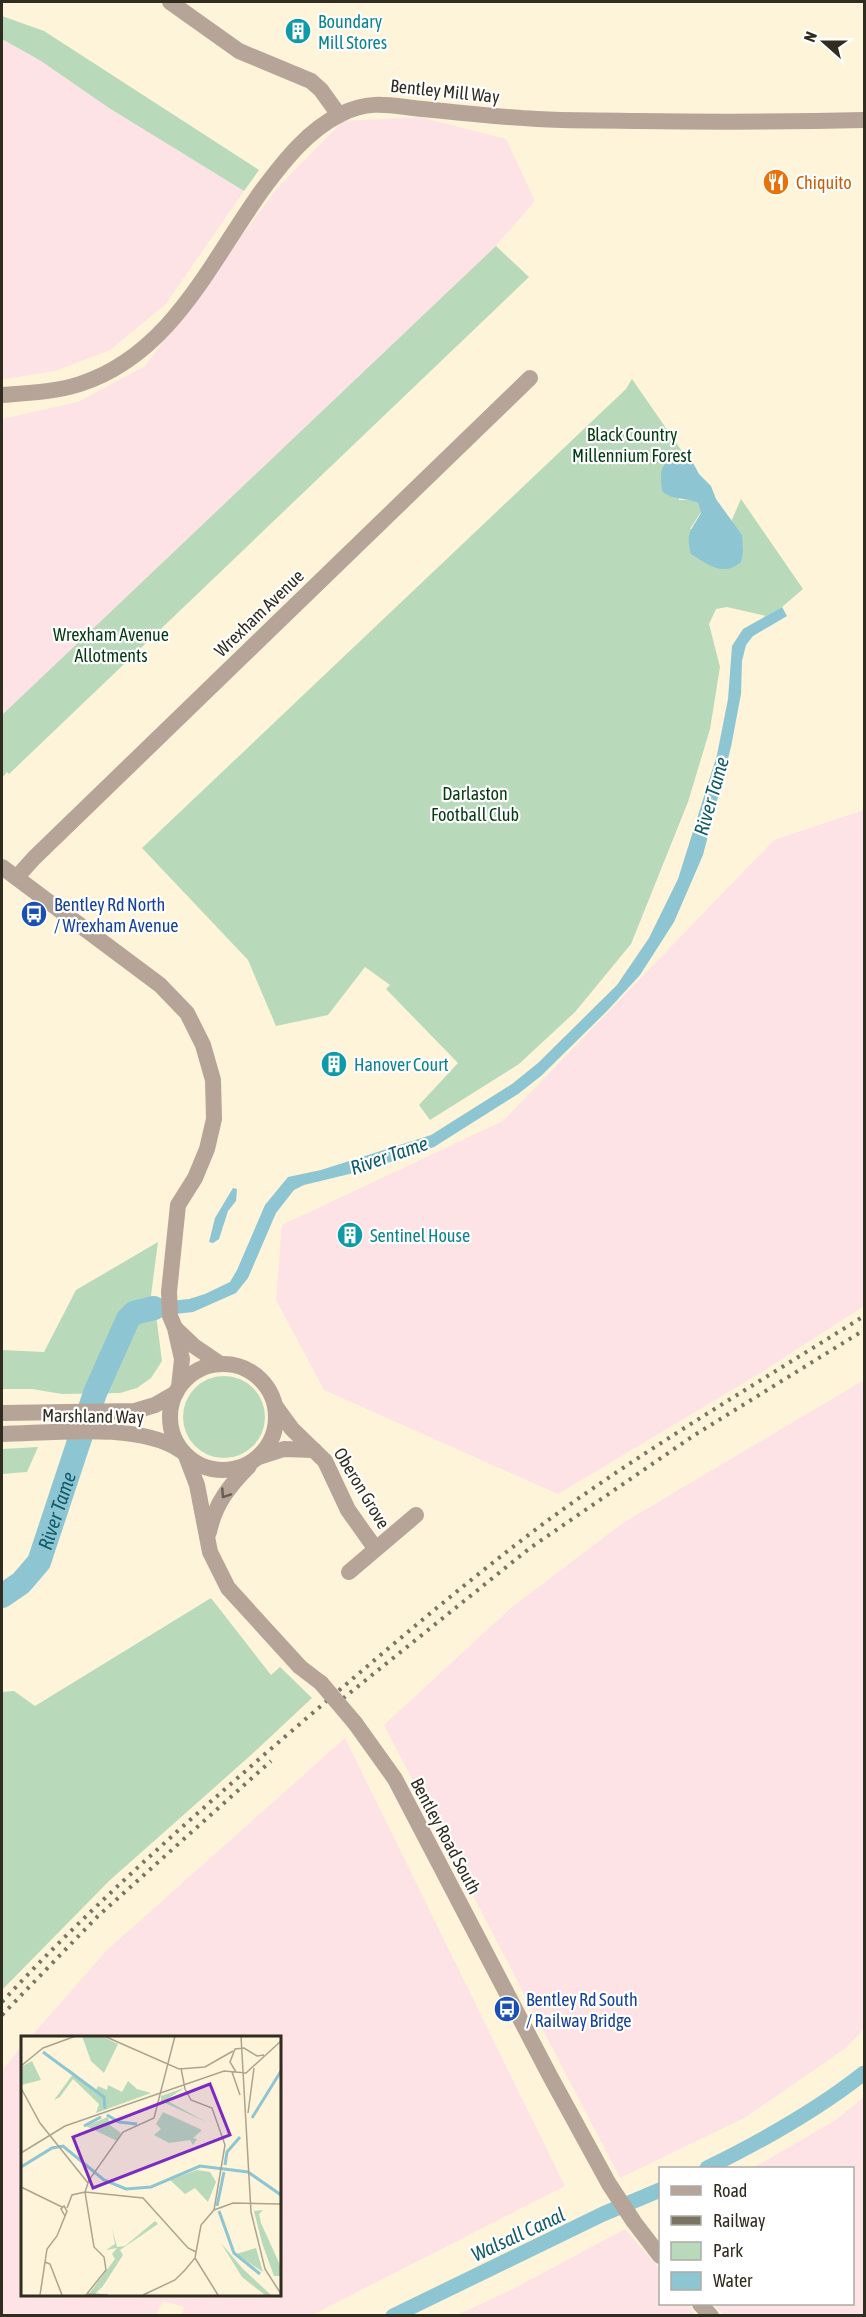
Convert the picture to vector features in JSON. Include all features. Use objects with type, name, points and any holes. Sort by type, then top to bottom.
[{"type":"street","points":[[170,2],[239,51],[311,81],[321,90],[339,115]]},
{"type":"street","name":"Bentley Mill Way","points":[[2,395],[55,390],[79,384],[104,375],[143,350],[162,333],[183,307],[289,154],[339,115],[366,105],[381,103],[537,120],[704,122],[864,120]]},
{"type":"street","name":"Wrexham Avenue","points":[[17,878],[34,858],[530,378]]},
{"type":"street","points":[[2,867],[160,985],[187,1012],[203,1045],[213,1080],[214,1119],[207,1149],[195,1178],[178,1205],[169,1308],[182,1359],[177,1390],[170,1410],[170,1424],[174,1438],[183,1453],[197,1464],[213,1470],[225,1471],[237,1469],[257,1458]]},
{"type":"street","points":[[174,1326],[194,1347],[219,1364]]},
{"type":"street","points":[[177,1390],[190,1375],[204,1367],[219,1364],[243,1367],[255,1374],[271,1392],[276,1407],[275,1431],[271,1442],[226,1491],[212,1518],[207,1537]]},
{"type":"street","name":"Marshland Way","points":[[2,1413],[112,1412],[145,1408],[177,1390]]},
{"type":"street","name":"Oberon Grove","points":[[276,1407],[292,1430],[325,1461],[348,1510],[375,1548]]},
{"type":"street","name":"Marshland Way","points":[[2,1434],[104,1432],[146,1435],[160,1438],[183,1453]]},
{"type":"street","name":"Oberon Grove","points":[[257,1458],[284,1449],[314,1450]]},
{"type":"street","name":"Bentley Road South","points":[[183,1453],[197,1485],[207,1537],[215,1564],[233,1595],[300,1667],[321,1683],[355,1723],[395,1779],[540,2059],[609,2184],[659,2255]]},
{"type":"street","name":"Oberon Grove","points":[[349,1572],[416,1515]]},
{"type":"shaded area","points":[[2,39],[41,61],[109,108],[244,191],[165,305],[110,350],[55,371],[5,379],[2,378]]},
{"type":"shaded area","points":[[420,117],[506,139],[535,201],[496,246],[2,715],[2,419],[78,402],[145,366],[278,187],[343,121]]},
{"type":"shaded area","points":[[864,810],[864,1306],[757,1375],[558,1494],[324,1390],[276,1300],[282,1225],[503,1121],[774,840]]},
{"type":"shaded area","points":[[864,1380],[864,2029],[846,2048],[746,2117],[620,2178],[384,1725],[512,1607],[623,1523]]},
{"type":"shaded area","points":[[345,1738],[565,2186],[312,2315],[182,2315],[184,2307],[163,2301],[156,2315],[2,2315],[2,2070],[21,2047],[21,2296],[280,2296],[280,2036],[32,2036],[106,1951]]},
{"type":"shaded area","points":[[864,2097],[864,2315],[724,2315],[714,2305],[854,2305],[854,2167],[755,2167],[834,2121]]},
{"type":"shaded area","points":[[625,2229],[659,2268],[659,2305],[689,2305],[696,2315],[457,2315],[511,2290]]},
{"type":"green space","points":[[2,16],[44,31],[259,170],[244,191],[109,108],[41,61],[2,39]]},
{"type":"green space","name":"Wrexham Avenue Allotments","points":[[496,246],[529,277],[9,774],[7,772],[2,778],[2,715]]},
{"type":"green space","name":"Darlaston Football Club","points":[[632,379],[686,457],[670,459],[679,500],[692,500],[698,503],[701,512],[690,529],[742,535],[731,522],[741,499],[803,589],[782,607],[766,616],[727,607],[716,609],[709,624],[720,667],[710,729],[688,802],[631,944],[575,1012],[519,1064],[430,1120],[419,1105],[458,1063],[386,989],[390,985],[365,967],[328,1015],[276,1026],[248,960],[142,848],[626,389]]},
{"type":"green space","points":[[158,1242],[150,1303],[134,1307],[140,1318],[156,1315],[162,1361],[151,1378],[137,1388],[120,1393],[62,1394],[32,1389],[2,1389],[2,1350],[44,1352],[76,1290]]},
{"type":"green space","points":[[224,1376],[240,1379],[253,1388],[262,1401],[265,1417],[262,1433],[253,1446],[240,1455],[224,1458],[208,1455],[195,1446],[186,1433],[183,1417],[186,1401],[195,1388],[208,1379]]},
{"type":"green space","points":[[38,1447],[27,1472],[2,1474],[2,1449]]},
{"type":"green space","points":[[211,1598],[271,1675],[280,1667],[312,1698],[109,1881],[2,1990],[2,1692],[14,1691],[35,1706]]},
{"type":"water","points":[[686,457],[692,461],[699,474],[711,486],[716,499],[742,535],[741,562],[728,569],[716,568],[691,554],[689,537],[701,513],[698,503],[671,496],[662,491],[661,476],[664,466],[667,462]]},
{"type":"water","points":[[782,607],[787,616],[753,636],[746,645],[742,661],[741,694],[731,747],[703,855],[674,922],[640,975],[541,1076],[518,1094],[434,1147],[370,1169],[304,1185],[294,1190],[276,1213],[248,1278],[236,1293],[193,1312],[140,1318],[131,1326],[122,1315],[134,1307],[189,1299],[230,1282],[265,1205],[288,1177],[321,1170],[431,1135],[512,1084],[538,1063],[617,985],[649,938],[678,879],[717,755],[728,699],[732,646],[743,629]]},
{"type":"water","points":[[233,1188],[237,1189],[236,1201],[228,1211],[219,1239],[213,1243],[209,1242],[215,1218]]},
{"type":"waterway","name":"River Tame","points":[[2,1596],[21,1583],[39,1562],[95,1393],[128,1319],[134,1313],[154,1308]]},
{"type":"waterway","name":"Walsall Canal","points":[[709,2167],[788,2125],[864,2073]]},
{"type":"waterway","name":"Walsall Canal","points":[[393,2316],[603,2214],[659,2190]]},
{"type":"railway","points":[[2,2002],[67,1935],[168,1840],[340,1689],[477,1575],[547,1521],[624,1467],[864,1316]]},
{"type":"railway","points":[[336,1704],[530,1548],[693,1436],[864,1330]]},
{"type":"railway","points":[[2,2015],[98,1916],[271,1761]]},
{"type":"place","name":"Boundary Mill Stores","points":[[298,31]]},
{"type":"place","name":"Chiquito","points":[[776,182]]},
{"type":"place","name":"Bentley Rd North / Wrexham Avenue","points":[[34,914]]},
{"type":"place","name":"Hanover Court","points":[[334,1064]]},
{"type":"place","name":"Sentinel House","points":[[350,1235]]},
{"type":"place","name":"Bentley Rd South / Railway Bridge","points":[[507,2009]]},
{"type":"park label","name":"Black Country Millennium Forest","points":[[632,444]]}]
